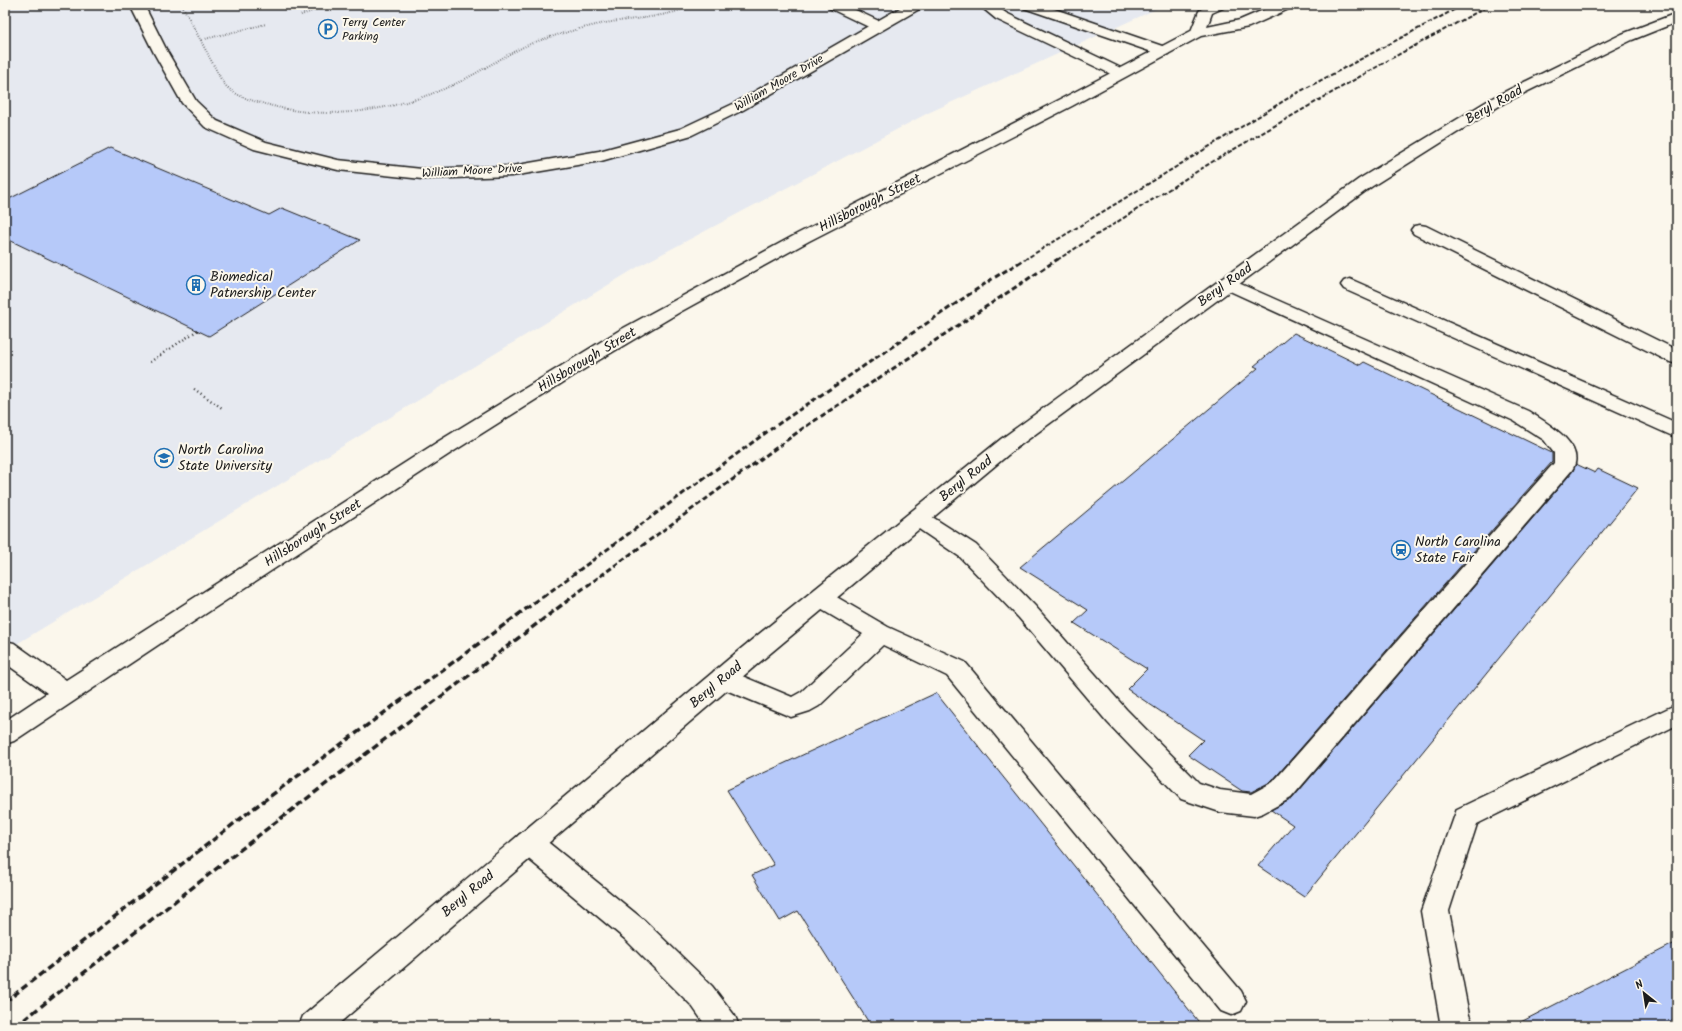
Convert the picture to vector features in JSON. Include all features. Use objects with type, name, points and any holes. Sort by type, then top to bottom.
[{"type":"street","name":"William Moore Drive","points":[[137,5],[161,53],[190,103],[211,124],[260,146],[338,165],[422,174],[512,171],[601,156],[686,132],[738,107],[916,5]]},
{"type":"street","points":[[834,5],[878,26]]},
{"type":"street","points":[[986,5],[1001,16],[1120,73]]},
{"type":"street","points":[[1029,5],[1163,51]]},
{"type":"street","points":[[1196,33],[1206,10],[1218,5]]},
{"type":"street","name":"Hillsborough Street","points":[[5,734],[429,457],[542,386],[673,308],[801,239],[1196,33],[1244,24],[1286,5]]},
{"type":"street","name":"Beryl Road","points":[[314,1026],[723,678],[1008,444],[1365,183],[1499,100],[1627,37],[1677,17]]},
{"type":"street","points":[[1420,230],[1677,358]]},
{"type":"street","points":[[918,518],[968,551],[1027,612],[1117,716],[1190,791],[1220,801],[1254,805],[1282,790],[1565,465],[1565,452],[1551,435],[1521,416],[1227,283]]},
{"type":"street","points":[[1350,285],[1677,431]]},
{"type":"street","points":[[820,598],[880,633],[956,669],[1231,1001]]},
{"type":"street","points":[[723,678],[791,707],[810,699],[880,633]]},
{"type":"street","points":[[5,650],[66,693]]},
{"type":"street","points":[[1459,1026],[1455,1021],[1435,911],[1466,818],[1677,714]]},
{"type":"street","points":[[529,842],[635,930],[702,996],[724,1026]]},
{"type":"path","points":[[182,5],[227,88],[255,102],[293,111],[339,112],[387,106],[418,98],[455,84],[500,58],[540,41],[611,22],[659,17],[682,11],[694,5]]},
{"type":"path","points":[[301,15],[313,11],[323,5]]},
{"type":"path","points":[[201,40],[266,24]]},
{"type":"path","points":[[150,362],[198,330]]},
{"type":"path","points":[[194,389],[222,408]]},
{"type":"shaded area","name":"North Carolina State University","points":[[5,5],[1165,5],[928,113],[641,265],[5,651]]},
{"type":"building","name":"Biomedical Patnership Center","points":[[110,148],[269,215],[282,208],[360,240],[209,336],[5,238],[5,201]]},
{"type":"building","points":[[1294,333],[1360,365],[1364,362],[1552,453],[1552,462],[1272,781],[1251,792],[1242,791],[1188,755],[1203,740],[1127,689],[1147,669],[1074,623],[1088,610],[1020,567],[1258,368],[1254,366]]},
{"type":"building","points":[[1576,464],[1595,473],[1598,469],[1638,488],[1304,897],[1258,866],[1293,825],[1271,810],[1292,799],[1573,471]]},
{"type":"building","points":[[936,693],[1202,1026],[871,1026],[798,911],[780,921],[752,875],[774,865],[727,790]]},
{"type":"building","points":[[1677,942],[1677,1026],[1513,1026]]},
{"type":"railway","points":[[1024,260],[1295,94],[1463,5]]},
{"type":"railway","points":[[1057,260],[1212,162],[1394,57],[1490,5]]},
{"type":"railway","points":[[544,596],[768,431],[992,279],[1025,259]]},
{"type":"railway","points":[[573,596],[802,429],[1058,259]]},
{"type":"railway","points":[[5,1002],[254,808],[545,595]]},
{"type":"railway","points":[[16,1026],[272,825],[575,595]]},
{"type":"place","name":"Terry Center Parking","points":[[328,29]]},
{"type":"place","name":"Biomedical Patnership Center","points":[[196,285]]},
{"type":"place","name":"North Carolina State University","points":[[164,458]]},
{"type":"place","name":"North Carolina State Fair","points":[[1401,550]]}]
